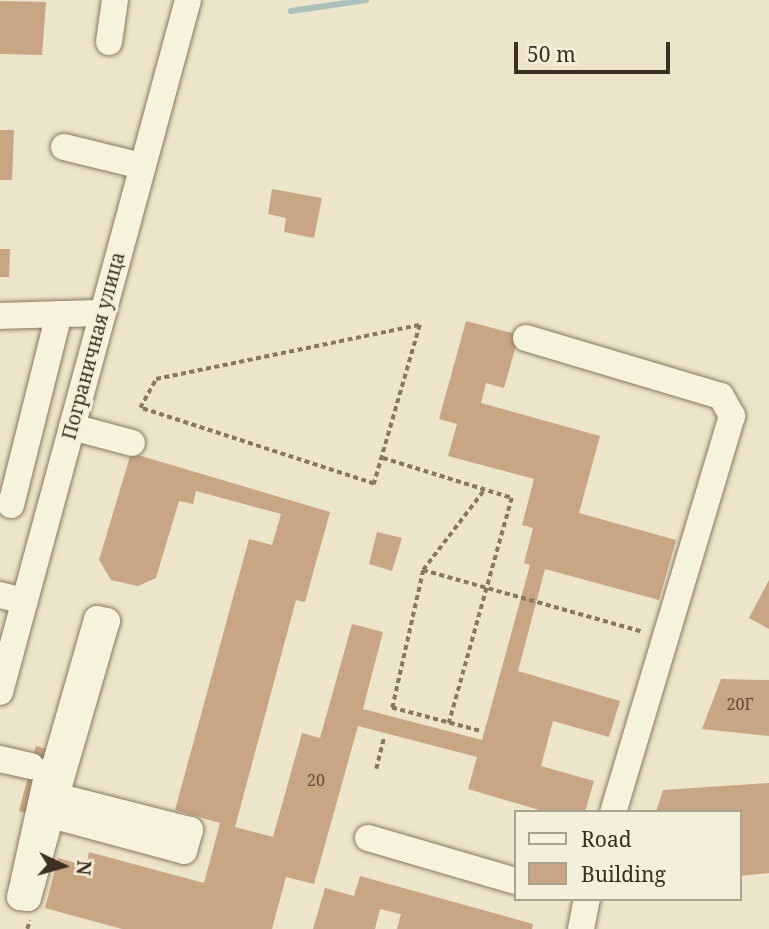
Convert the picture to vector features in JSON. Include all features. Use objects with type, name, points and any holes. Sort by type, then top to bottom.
[{"type":"street","points":[[109,42],[115,0]]},
{"type":"street","name":"Пограничная улица","points":[[0,692],[12,598],[72,426],[188,0]]},
{"type":"street","points":[[64,147],[142,166]]},
{"type":"street","points":[[0,317],[103,313]]},
{"type":"street","points":[[11,505],[59,314]]},
{"type":"street","points":[[526,338],[721,396],[733,416],[614,810]]},
{"type":"street","points":[[72,426],[132,443]]},
{"type":"street","points":[[97,619],[107,621],[57,796],[190,830],[184,852],[51,816],[28,898],[20,897],[44,769],[97,619]]},
{"type":"street","points":[[0,759],[44,769]]},
{"type":"street","points":[[368,838],[514,881]]},
{"type":"street","points":[[581,929],[583,901]]},
{"type":"path","points":[[420,325],[382,458],[374,484],[140,408],[156,379],[420,325]]},
{"type":"path","points":[[382,458],[512,498],[449,723]]},
{"type":"path","points":[[479,731],[392,708],[423,570],[485,489]]},
{"type":"path","points":[[423,570],[666,638]]},
{"type":"path","points":[[376,769],[384,738]]},
{"type":"path","points":[[27,929],[33,908]]},
{"type":"building","points":[[0,1],[46,2],[42,55],[0,54]]},
{"type":"building","points":[[0,130],[14,130],[12,180],[0,180]]},
{"type":"building","points":[[272,189],[322,198],[314,238],[284,232],[286,218],[268,214]]},
{"type":"building","points":[[0,249],[10,249],[9,277],[0,277]]},
{"type":"building","points":[[466,321],[519,335],[504,388],[486,383],[481,403],[600,436],[579,513],[676,540],[659,600],[545,569],[518,671],[620,701],[609,737],[553,721],[541,766],[594,781],[586,810],[539,810],[468,789],[477,757],[358,726],[314,884],[286,877],[272,929],[122,929],[45,908],[58,858],[86,866],[89,852],[204,883],[220,823],[175,810],[249,539],[272,545],[281,514],[196,491],[193,504],[179,501],[156,578],[138,586],[111,580],[99,560],[131,453],[330,512],[305,602],[296,600],[235,827],[273,837],[302,733],[320,738],[352,624],[383,632],[363,709],[482,740],[530,565],[524,563],[533,528],[522,525],[534,479],[448,456],[457,424],[439,419]]},
{"type":"building","points":[[377,532],[402,538],[392,571],[369,564]]},
{"type":"building","points":[[769,580],[769,629],[749,618]]},
{"type":"building","points":[[721,679],[769,680],[769,736],[702,729]]},
{"type":"building","points":[[36,746],[53,751],[36,816],[19,811]]},
{"type":"building","points":[[769,783],[769,873],[741,876],[741,810],[657,810],[663,790]]},
{"type":"building","points":[[360,876],[533,924],[532,929],[397,929],[401,914],[380,909],[375,929],[313,929],[325,888],[354,896]]},
{"type":"waterway","points":[[291,11],[366,0]]}]
